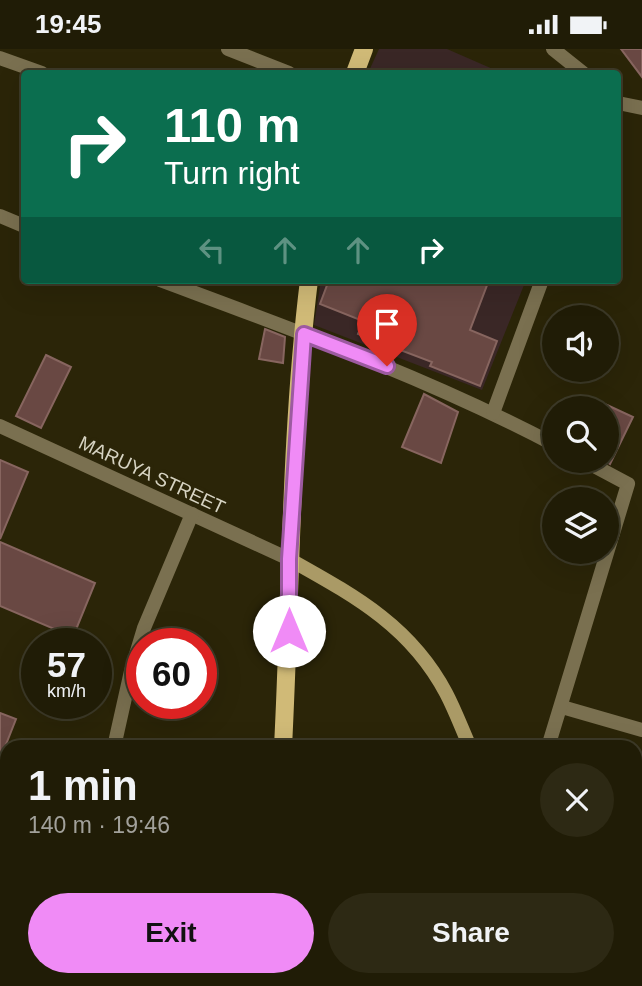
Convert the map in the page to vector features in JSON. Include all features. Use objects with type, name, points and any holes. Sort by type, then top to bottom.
[{"type":"main road","points":[[356,70],[365,49]]},
{"type":"main road","points":[[283,740],[289,631],[289,559],[309,284]]},
{"type":"main road","points":[[289,559],[372,607],[399,630],[434,672],[467,740]]},
{"type":"street","points":[[228,49],[281,70]]},
{"type":"street","points":[[553,49],[579,70]]},
{"type":"street","points":[[0,58],[34,70]]},
{"type":"street","points":[[621,104],[642,108]]},
{"type":"street","points":[[0,216],[21,225]]},
{"type":"street","points":[[171,284],[423,381],[542,438]]},
{"type":"street","points":[[492,412],[540,284]]},
{"type":"street","name":"MARUYA STREET","points":[[0,426],[289,559]]},
{"type":"street","points":[[550,740],[628,484],[607,473]]},
{"type":"street","points":[[116,740],[144,628],[192,514]]},
{"type":"street","points":[[562,707],[642,730]]},
{"type":"shaded area","points":[[379,49],[447,49],[495,70],[369,70]]},
{"type":"shaded area","points":[[320,284],[524,284],[482,390],[314,325]]},
{"type":"building","points":[[621,49],[642,49],[642,77]]},
{"type":"building","points":[[328,284],[487,284],[470,330],[497,341],[480,386],[430,366],[432,362],[358,334],[363,321],[320,304]]},
{"type":"building","points":[[265,329],[285,337],[283,363],[259,359]]},
{"type":"building","points":[[46,355],[71,367],[41,428],[16,416]]},
{"type":"building","points":[[424,394],[458,412],[441,463],[402,447]]},
{"type":"building","points":[[619,411],[633,417],[619,446]]},
{"type":"building","points":[[0,460],[28,472],[0,539]]},
{"type":"building","points":[[0,542],[95,583],[77,628],[52,628],[0,606]]},
{"type":"building","points":[[0,713],[16,719],[8,740],[0,740]]},
{"type":"route","points":[[289,631],[289,559],[304,334],[387,366]]}]
